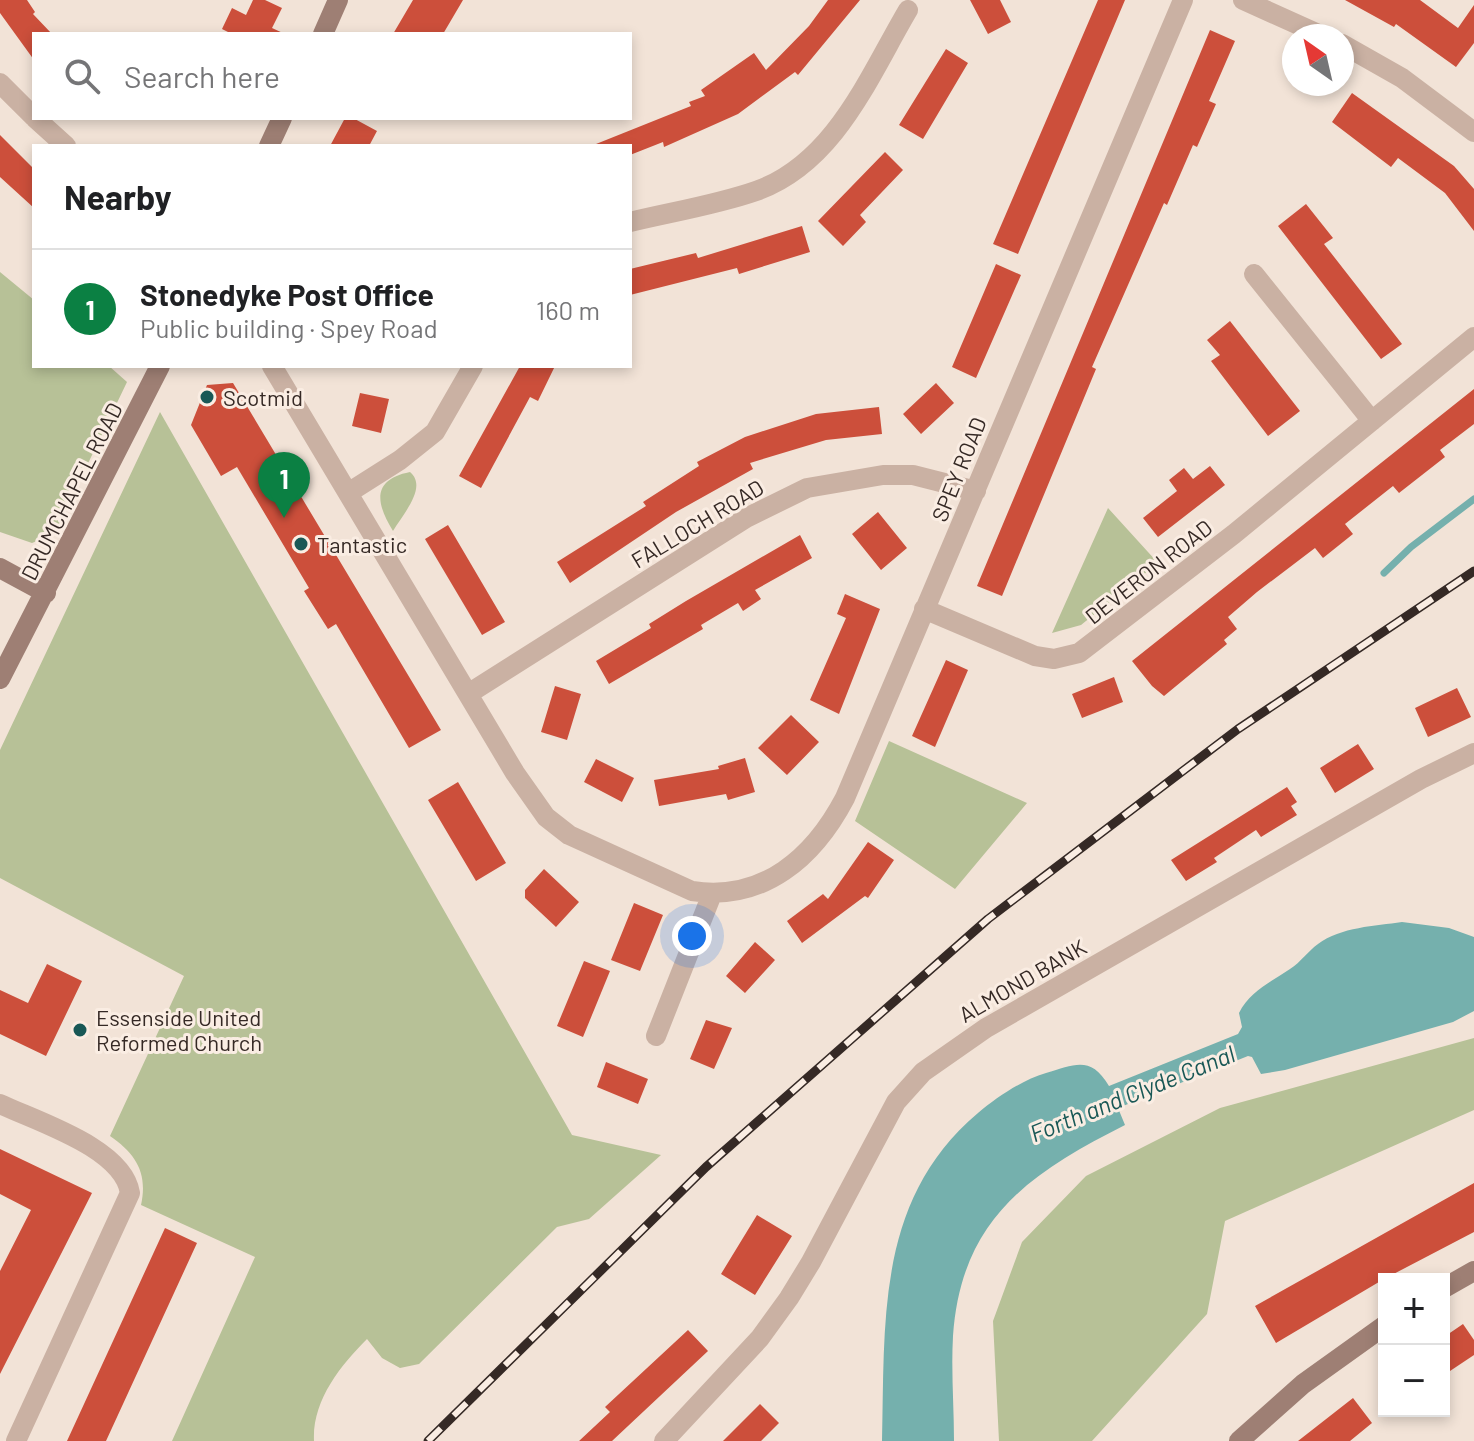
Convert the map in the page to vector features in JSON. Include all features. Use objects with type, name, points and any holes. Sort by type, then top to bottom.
[{"type":"street","points":[[324,32],[338,0]]},
{"type":"street","name":"SPEY ROAD","points":[[273,368],[530,799],[546,817],[569,835],[677,885],[712,894],[738,891],[775,877],[827,832],[845,798],[976,491],[1043,322],[1183,0]]},
{"type":"street","points":[[1243,0],[1296,24]]},
{"type":"street","points":[[632,222],[757,191],[804,162],[828,140],[847,115],[908,10]]},
{"type":"street","points":[[1354,51],[1402,78],[1474,132]]},
{"type":"street","points":[[0,83],[32,116]]},
{"type":"street","points":[[36,120],[64,144]]},
{"type":"street","points":[[270,144],[281,120]]},
{"type":"street","points":[[1254,274],[1372,421]]},
{"type":"street","name":"DEVERON ROAD","points":[[924,609],[1035,656],[1054,659],[1079,653],[1128,619],[1474,337]]},
{"type":"street","name":"DRUMCHAPEL ROAD","points":[[0,679],[159,368]]},
{"type":"street","points":[[348,493],[400,460],[435,432],[472,368]]},
{"type":"street","name":"FALLOCH ROAD","points":[[468,694],[746,518],[807,488],[883,475],[913,475],[976,491]]},
{"type":"street","points":[[0,568],[46,593]]},
{"type":"street","name":"ALMOND BANK","points":[[664,1441],[760,1338],[811,1262],[881,1127],[923,1072],[986,1028],[1421,779],[1474,753]]},
{"type":"street","points":[[656,1036],[712,894]]},
{"type":"street","points":[[0,1104],[111,1160],[128,1181],[130,1193],[16,1441]]},
{"type":"street","points":[[1450,1285],[1474,1271]]},
{"type":"street","points":[[1239,1441],[1303,1384],[1378,1330]]},
{"type":"green space","points":[[0,272],[32,298],[32,368],[111,368],[127,382],[58,526],[49,536],[32,543],[0,532]]},
{"type":"green space","points":[[160,412],[572,1135],[661,1155],[589,1219],[557,1227],[419,1364],[400,1368],[382,1358],[367,1339],[338,1373],[323,1398],[314,1441],[172,1441],[255,1257],[141,1205],[143,1183],[138,1165],[127,1150],[110,1136],[184,976],[0,878],[0,750]]},
{"type":"green space","points":[[410,472],[415,478],[415,493],[393,531],[383,512],[380,495],[388,481]]},
{"type":"green space","points":[[1108,508],[1158,563],[1081,625],[1052,633]]},
{"type":"green space","points":[[889,741],[1027,803],[955,889],[855,821]]},
{"type":"green space","points":[[1474,1038],[1474,1110],[1225,1221],[1207,1314],[1092,1441],[999,1441],[993,1321],[1022,1242],[1086,1176],[1220,1108]]},
{"type":"water","name":"Forth and Clyde Canal","points":[[1402,922],[1449,928],[1474,937],[1474,1011],[1453,1022],[1285,1070],[1261,1074],[1252,1057],[1248,1056],[1118,1108],[1125,1125],[1058,1162],[1030,1183],[1006,1205],[985,1231],[970,1261],[959,1296],[953,1336],[954,1441],[882,1441],[887,1307],[893,1264],[904,1223],[920,1184],[945,1147],[978,1113],[1002,1095],[1037,1076],[1082,1065],[1096,1070],[1109,1086],[1238,1034],[1242,1027],[1239,1013],[1249,999],[1318,944],[1348,931]]},
{"type":"building","points":[[0,0],[27,0],[35,12],[33,14],[50,32],[32,32],[32,57],[0,13]]},
{"type":"building","points":[[253,0],[265,0],[282,8],[272,28],[281,32],[228,32],[222,29],[232,8],[246,15]]},
{"type":"building","points":[[413,0],[463,0],[444,32],[394,32]]},
{"type":"building","points":[[828,0],[860,0],[798,75],[795,72],[738,114],[664,147],[663,142],[632,154],[632,144],[596,144],[691,106],[689,102],[705,96],[701,90],[754,53],[766,70],[809,26]]},
{"type":"building","points":[[970,0],[1000,0],[1011,22],[988,34]]},
{"type":"building","points":[[1098,0],[1125,0],[1018,254],[993,244]]},
{"type":"building","points":[[1345,0],[1420,0],[1458,28],[1474,5],[1474,43],[1456,67],[1396,24],[1394,27]]},
{"type":"building","points":[[1210,30],[1235,41],[1209,101],[1216,104],[1197,147],[1193,145],[1167,205],[1164,203],[1092,367],[1096,369],[1002,596],[977,586]]},
{"type":"building","points":[[946,49],[968,63],[923,139],[899,125]]},
{"type":"building","points":[[1354,94],[1454,166],[1474,189],[1474,231],[1445,193],[1398,158],[1391,167],[1332,122]]},
{"type":"building","points":[[344,120],[357,120],[377,131],[370,144],[331,144]]},
{"type":"building","points":[[0,135],[32,167],[32,206],[0,177]]},
{"type":"building","points":[[885,152],[903,170],[860,215],[866,222],[843,246],[818,221]]},
{"type":"building","points":[[1306,204],[1333,238],[1324,244],[1402,344],[1381,359],[1278,226]]},
{"type":"building","points":[[802,226],[810,252],[739,274],[737,268],[632,294],[632,269],[696,253],[698,258]]},
{"type":"building","points":[[996,264],[1021,275],[976,378],[952,367]]},
{"type":"building","points":[[1230,321],[1300,411],[1268,436],[1211,361],[1220,355],[1207,340]]},
{"type":"building","points":[[519,368],[554,368],[538,401],[530,397],[481,488],[459,476]]},
{"type":"building","points":[[233,383],[441,730],[409,748],[336,624],[328,629],[304,591],[309,588],[237,467],[221,476],[191,425],[207,385]]},
{"type":"building","points":[[936,383],[954,403],[921,434],[903,414]]},
{"type":"building","points":[[1474,389],[1474,424],[1440,450],[1445,457],[1399,493],[1393,486],[1345,524],[1353,534],[1323,558],[1315,548],[1257,592],[1228,617],[1237,629],[1224,640],[1227,644],[1164,696],[1152,686],[1132,661]]},
{"type":"building","points":[[360,393],[389,399],[381,433],[352,426]]},
{"type":"building","points":[[879,407],[882,434],[826,440],[750,463],[753,469],[676,512],[570,583],[557,562],[646,506],[643,502],[699,466],[697,462],[745,437],[816,414]]},
{"type":"building","points":[[1210,466],[1225,485],[1158,537],[1143,518],[1177,491],[1169,480],[1184,468],[1193,479]]},
{"type":"building","points":[[878,512],[907,548],[881,570],[852,534]]},
{"type":"building","points":[[448,525],[505,622],[482,635],[425,539]]},
{"type":"building","points":[[800,535],[812,558],[755,590],[761,599],[743,611],[738,603],[701,625],[703,629],[609,684],[596,661],[651,628],[649,624],[686,601]]},
{"type":"building","points":[[845,594],[880,609],[839,714],[810,700],[846,618],[837,614]]},
{"type":"building","points":[[946,660],[968,670],[935,747],[912,736]]},
{"type":"building","points":[[1114,677],[1123,702],[1082,718],[1072,694]]},
{"type":"building","points":[[555,686],[581,694],[567,740],[541,732]]},
{"type":"building","points":[[1457,688],[1471,717],[1428,737],[1415,708]]},
{"type":"building","points":[[791,715],[819,742],[787,775],[758,748]]},
{"type":"building","points":[[1358,744],[1374,769],[1335,793],[1320,768]]},
{"type":"building","points":[[745,758],[755,792],[728,800],[726,794],[659,806],[654,780],[719,769],[718,766]]},
{"type":"building","points":[[596,759],[634,778],[622,802],[584,782]]},
{"type":"building","points":[[458,782],[506,863],[476,881],[428,800]]},
{"type":"building","points":[[1287,787],[1297,802],[1291,806],[1297,815],[1261,837],[1256,830],[1214,858],[1217,862],[1186,881],[1171,860]]},
{"type":"building","points":[[868,842],[894,860],[868,898],[865,896],[802,943],[787,921],[823,894],[828,899]]},
{"type":"building","points":[[544,869],[579,902],[556,927],[525,898],[525,890]]},
{"type":"building","points":[[634,903],[663,915],[640,971],[611,960]]},
{"type":"building","points":[[755,942],[775,960],[745,993],[726,976]]},
{"type":"building","points":[[584,961],[610,971],[583,1037],[557,1026]]},
{"type":"building","points":[[47,964],[82,981],[46,1056],[0,1034],[0,990],[28,1003]]},
{"type":"building","points":[[706,1020],[732,1028],[714,1069],[690,1059]]},
{"type":"building","points":[[606,1062],[648,1079],[638,1104],[597,1087]]},
{"type":"building","points":[[0,1149],[92,1193],[0,1374],[0,1271],[31,1210],[0,1194]]},
{"type":"building","points":[[1474,1183],[1474,1232],[1395,1273],[1378,1273],[1378,1283],[1276,1343],[1255,1306]]},
{"type":"building","points":[[757,1215],[792,1236],[755,1295],[721,1274]]},
{"type":"building","points":[[165,1228],[197,1243],[106,1441],[67,1441]]},
{"type":"building","points":[[1463,1324],[1474,1340],[1474,1355],[1450,1371],[1450,1345],[1450,1333]]},
{"type":"building","points":[[688,1330],[708,1351],[612,1441],[579,1441],[610,1412],[605,1407]]},
{"type":"building","points":[[1353,1398],[1372,1423],[1350,1441],[1298,1441]]},
{"type":"building","points":[[760,1404],[779,1423],[761,1441],[723,1441]]},
{"type":"waterway","points":[[1384,573],[1411,547],[1474,499]]},
{"type":"railway","points":[[428,1441],[706,1167],[988,919],[1238,729],[1474,571]]},
{"type":"place","name":"Scotmid","points":[[207,397]]},
{"type":"place","name":"Stonedyke Post Office","points":[[284,518]]},
{"type":"place","name":"Tantastic","points":[[301,544]]},
{"type":"place","name":"Essenside United Reformed Church","points":[[80,1030]]}]
